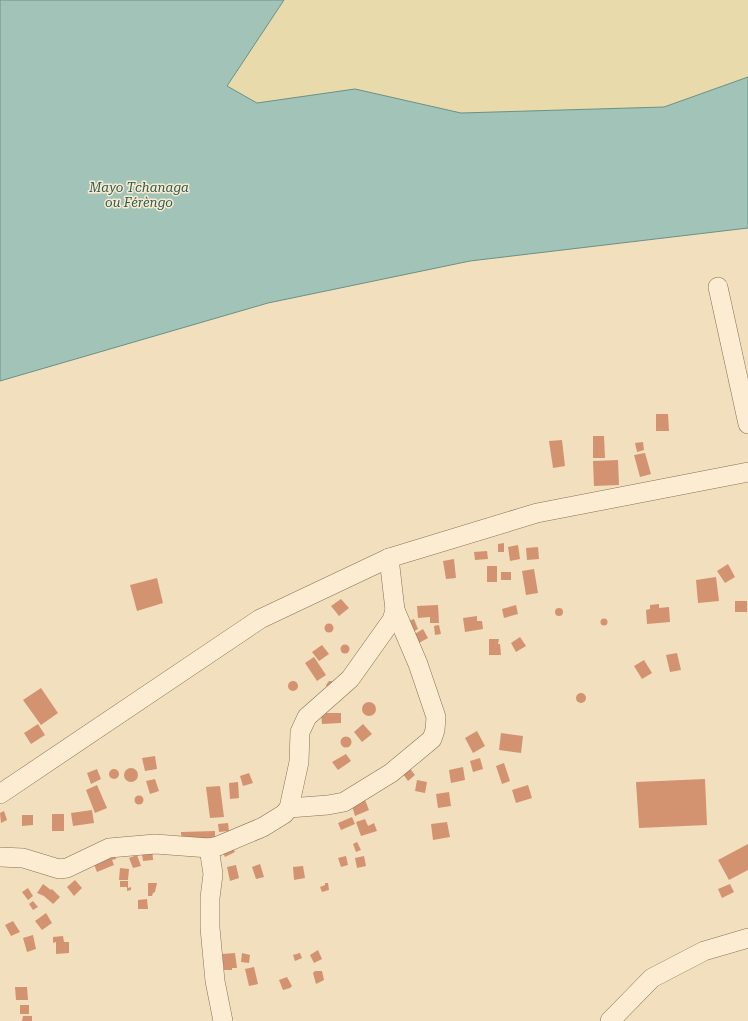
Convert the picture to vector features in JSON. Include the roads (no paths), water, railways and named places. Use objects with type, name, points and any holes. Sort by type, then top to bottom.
[{"type":"street","points":[[718,286],[748,424]]},
{"type":"street","points":[[0,794],[260,619],[389,558],[537,513],[748,472]]},
{"type":"street","points":[[289,808],[328,805],[344,802],[391,773],[432,739],[435,730],[436,717],[418,664],[395,610],[389,558]]},
{"type":"street","points":[[0,857],[23,858],[59,869],[67,868],[110,848],[155,844],[209,848],[218,846],[263,827],[284,814],[289,808],[299,762],[300,732],[306,717],[350,679],[392,620],[395,610]]},
{"type":"street","points":[[209,848],[213,874],[210,898],[210,928],[215,981],[223,1021]]},
{"type":"street","points":[[610,1021],[652,978],[704,951],[748,938]]},
{"type":"water","name":"Mayo Tchanaga ou Férèngo","points":[[0,0],[284,0],[227,86],[257,103],[355,89],[461,113],[664,107],[748,77],[748,228],[470,261],[268,303],[0,381]]}]
